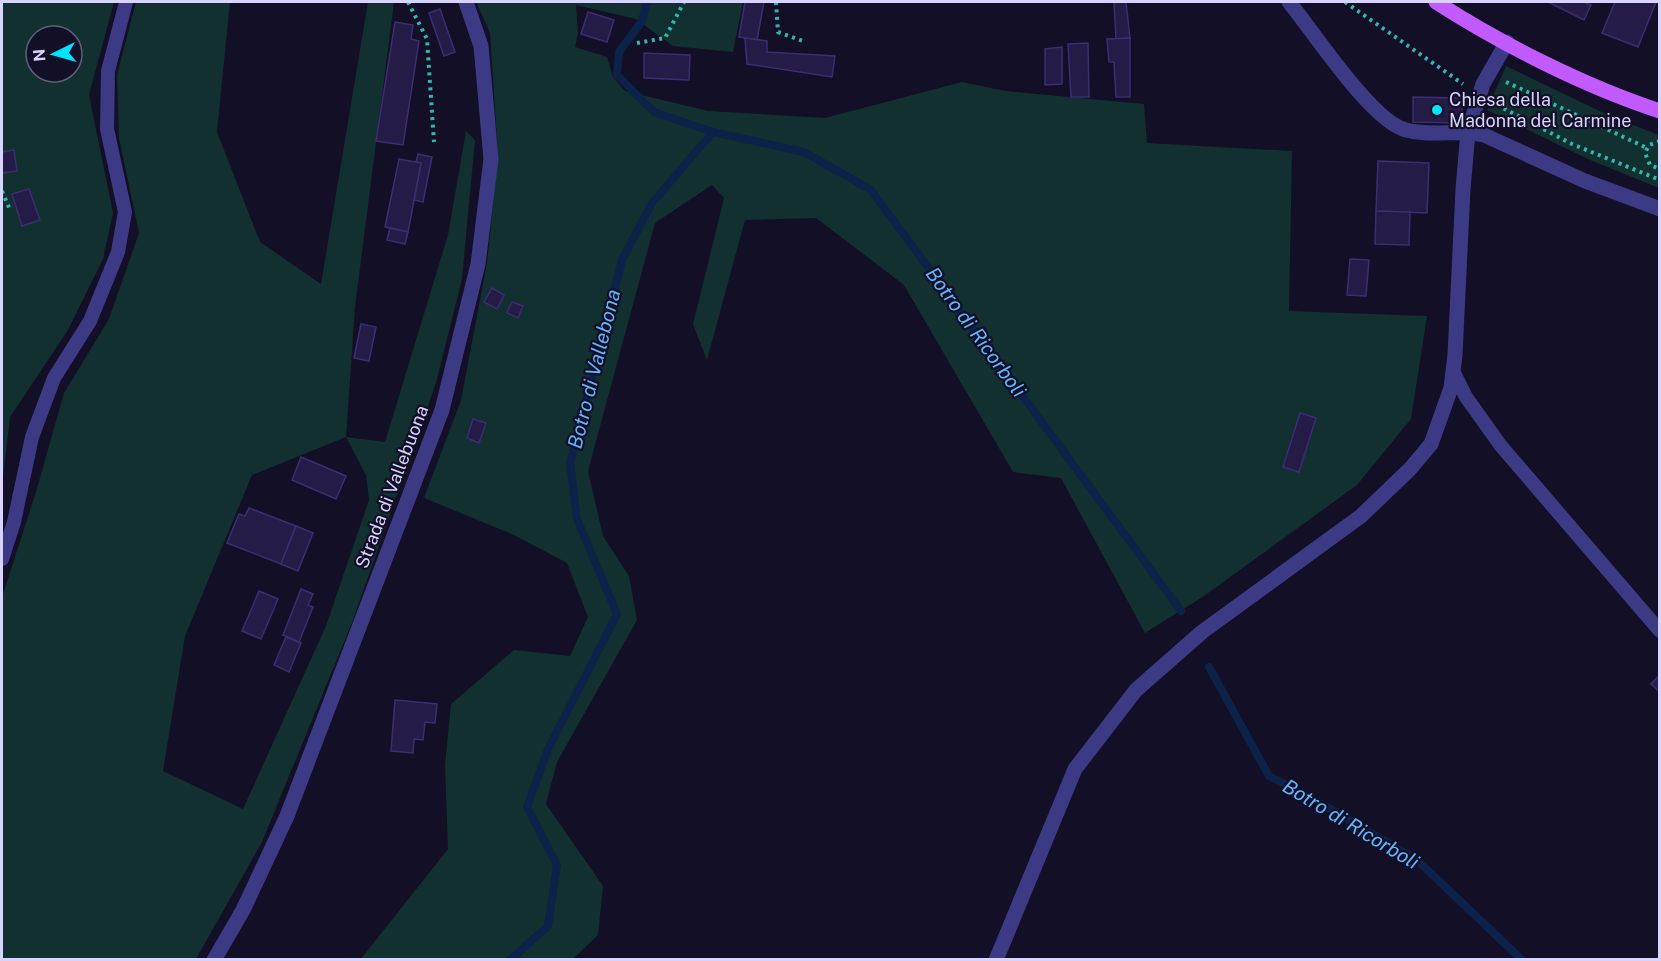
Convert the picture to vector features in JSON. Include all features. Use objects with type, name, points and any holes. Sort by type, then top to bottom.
[{"type":"main road","points":[[1436,2],[1507,42],[1590,84],[1659,111]]},
{"type":"street","name":"Strada di Vallebuona","points":[[214,960],[243,910],[287,816],[442,410],[478,264],[491,159],[481,46],[466,2]]},
{"type":"street","points":[[1289,2],[1366,100],[1391,124],[1417,132],[1468,132],[1501,141],[1585,181],[1659,209]]},
{"type":"street","points":[[996,960],[1075,770],[1136,690],[1202,632],[1360,516],[1410,469],[1431,444],[1451,388],[1468,132],[1487,75],[1507,42]]},
{"type":"lane","points":[[2,560],[14,522],[32,437],[54,378],[90,321],[118,252],[126,212],[107,129],[108,71],[126,2]]},
{"type":"lane","points":[[1453,371],[1472,406],[1501,446],[1659,631]]},
{"type":"path","points":[[408,2],[427,39],[434,142]]},
{"type":"path","points":[[637,43],[664,38],[684,2]]},
{"type":"path","points":[[776,2],[777,32],[803,41]]},
{"type":"path","points":[[1487,75],[1536,94],[1597,127],[1647,148]]},
{"type":"path","points":[[1659,141],[1653,142],[1647,148],[1647,162],[1659,168]]},
{"type":"path","points":[[2,190],[10,210]]},
{"type":"green space","points":[[2,2],[114,2],[89,95],[113,213],[103,259],[68,330],[10,417],[2,485]]},
{"type":"green space","points":[[136,2],[230,2],[217,132],[260,242],[321,284],[368,2],[394,2],[355,307],[346,437],[385,442],[448,235],[466,131],[475,140],[462,279],[436,383],[353,620],[262,842],[196,959],[2,959],[2,597],[36,492],[64,393],[109,319],[139,233],[119,138],[117,75]],"holes":[[[346,437],[366,475],[369,500],[326,626],[243,809],[163,771],[185,636],[252,475]]]},
{"type":"green space","points":[[476,2],[743,2],[733,52],[673,46],[636,19],[576,5],[578,33],[575,47],[607,57],[613,77],[625,91],[708,111],[825,118],[962,82],[1005,91],[1144,104],[1147,143],[1292,151],[1289,311],[1427,316],[1411,419],[1357,485],[1204,596],[1145,633],[1061,478],[1013,472],[904,285],[816,218],[745,220],[707,360],[693,324],[724,198],[712,185],[655,223],[588,471],[603,536],[629,576],[637,620],[557,762],[546,804],[603,886],[598,935],[573,959],[360,960],[448,849],[445,765],[451,704],[514,650],[570,656],[588,617],[567,563],[514,535],[424,498],[461,400],[487,263],[498,155],[490,33]]},
{"type":"green space","points":[[1506,66],[1608,115],[1659,135],[1659,188],[1590,160],[1487,110]]},
{"type":"building","points":[[745,2],[764,2],[757,40],[739,37]]},
{"type":"building","points":[[1114,2],[1126,2],[1130,38],[1116,39]]},
{"type":"building","points":[[1548,2],[1584,2],[1591,5],[1584,20]]},
{"type":"building","points":[[1615,2],[1656,2],[1638,47],[1602,33]]},
{"type":"building","points":[[440,9],[455,52],[444,56],[429,13]]},
{"type":"building","points":[[588,12],[614,20],[607,42],[581,34]]},
{"type":"building","points":[[395,22],[413,25],[411,39],[419,41],[403,145],[376,141]]},
{"type":"building","points":[[745,38],[767,41],[767,52],[835,56],[832,77],[747,64]]},
{"type":"building","points":[[1130,38],[1130,97],[1116,97],[1114,62],[1109,62],[1107,39]]},
{"type":"building","points":[[1088,43],[1089,97],[1071,97],[1068,44]]},
{"type":"building","points":[[1062,47],[1062,84],[1045,85],[1045,49]]},
{"type":"building","points":[[644,53],[690,55],[689,80],[644,78]]},
{"type":"building","name":"Chiesa della Madonna del Carmine","points":[[1413,97],[1462,98],[1462,123],[1413,122]]},
{"type":"building","points":[[14,150],[17,171],[2,173],[2,152]]},
{"type":"building","points":[[418,154],[432,157],[423,202],[414,200],[421,163],[416,162]]},
{"type":"building","points":[[399,159],[421,163],[408,232],[385,227]]},
{"type":"building","points":[[1378,161],[1429,163],[1427,213],[1376,211]]},
{"type":"building","points":[[29,189],[40,220],[22,226],[12,194]]},
{"type":"building","points":[[1376,211],[1410,212],[1409,245],[1375,244]]},
{"type":"building","points":[[390,228],[408,232],[405,244],[387,240]]},
{"type":"building","points":[[1350,259],[1369,260],[1366,296],[1347,295]]},
{"type":"building","points":[[492,288],[504,295],[497,309],[484,302]]},
{"type":"building","points":[[512,302],[523,306],[518,318],[507,313]]},
{"type":"building","points":[[361,324],[376,327],[369,361],[354,358]]},
{"type":"building","points":[[1300,413],[1316,418],[1299,472],[1283,467]]},
{"type":"building","points":[[473,419],[486,423],[479,443],[467,438]]},
{"type":"building","points":[[301,457],[346,476],[336,499],[292,480]]},
{"type":"building","points":[[249,508],[296,526],[281,564],[227,543],[239,514],[245,516]]},
{"type":"building","points":[[296,526],[313,533],[298,571],[281,564]]},
{"type":"building","points":[[301,589],[313,594],[308,605],[313,607],[299,642],[283,635]]},
{"type":"building","points":[[259,591],[278,599],[261,639],[242,631]]},
{"type":"building","points":[[286,637],[301,643],[289,672],[274,665]]},
{"type":"building","points":[[1660,675],[1660,692],[1651,684]]},
{"type":"building","points":[[395,700],[437,704],[435,723],[425,722],[423,740],[414,739],[413,753],[391,751]]},
{"type":"waterway","name":"Botro di Vallebona","points":[[510,960],[548,926],[557,865],[527,807],[548,749],[617,614],[577,519],[570,463],[622,260],[652,203],[713,132],[654,112],[617,75],[619,52],[642,21],[647,2]]},
{"type":"waterway","name":"Botro di Ricorboli","points":[[713,132],[804,152],[871,190],[1181,611]]},
{"type":"waterway","name":"Botro di Ricorboli","points":[[1209,667],[1269,776],[1417,860],[1522,960]]},
{"type":"place","name":"Chiesa della Madonna del Carmine","points":[[1437,110]]}]
